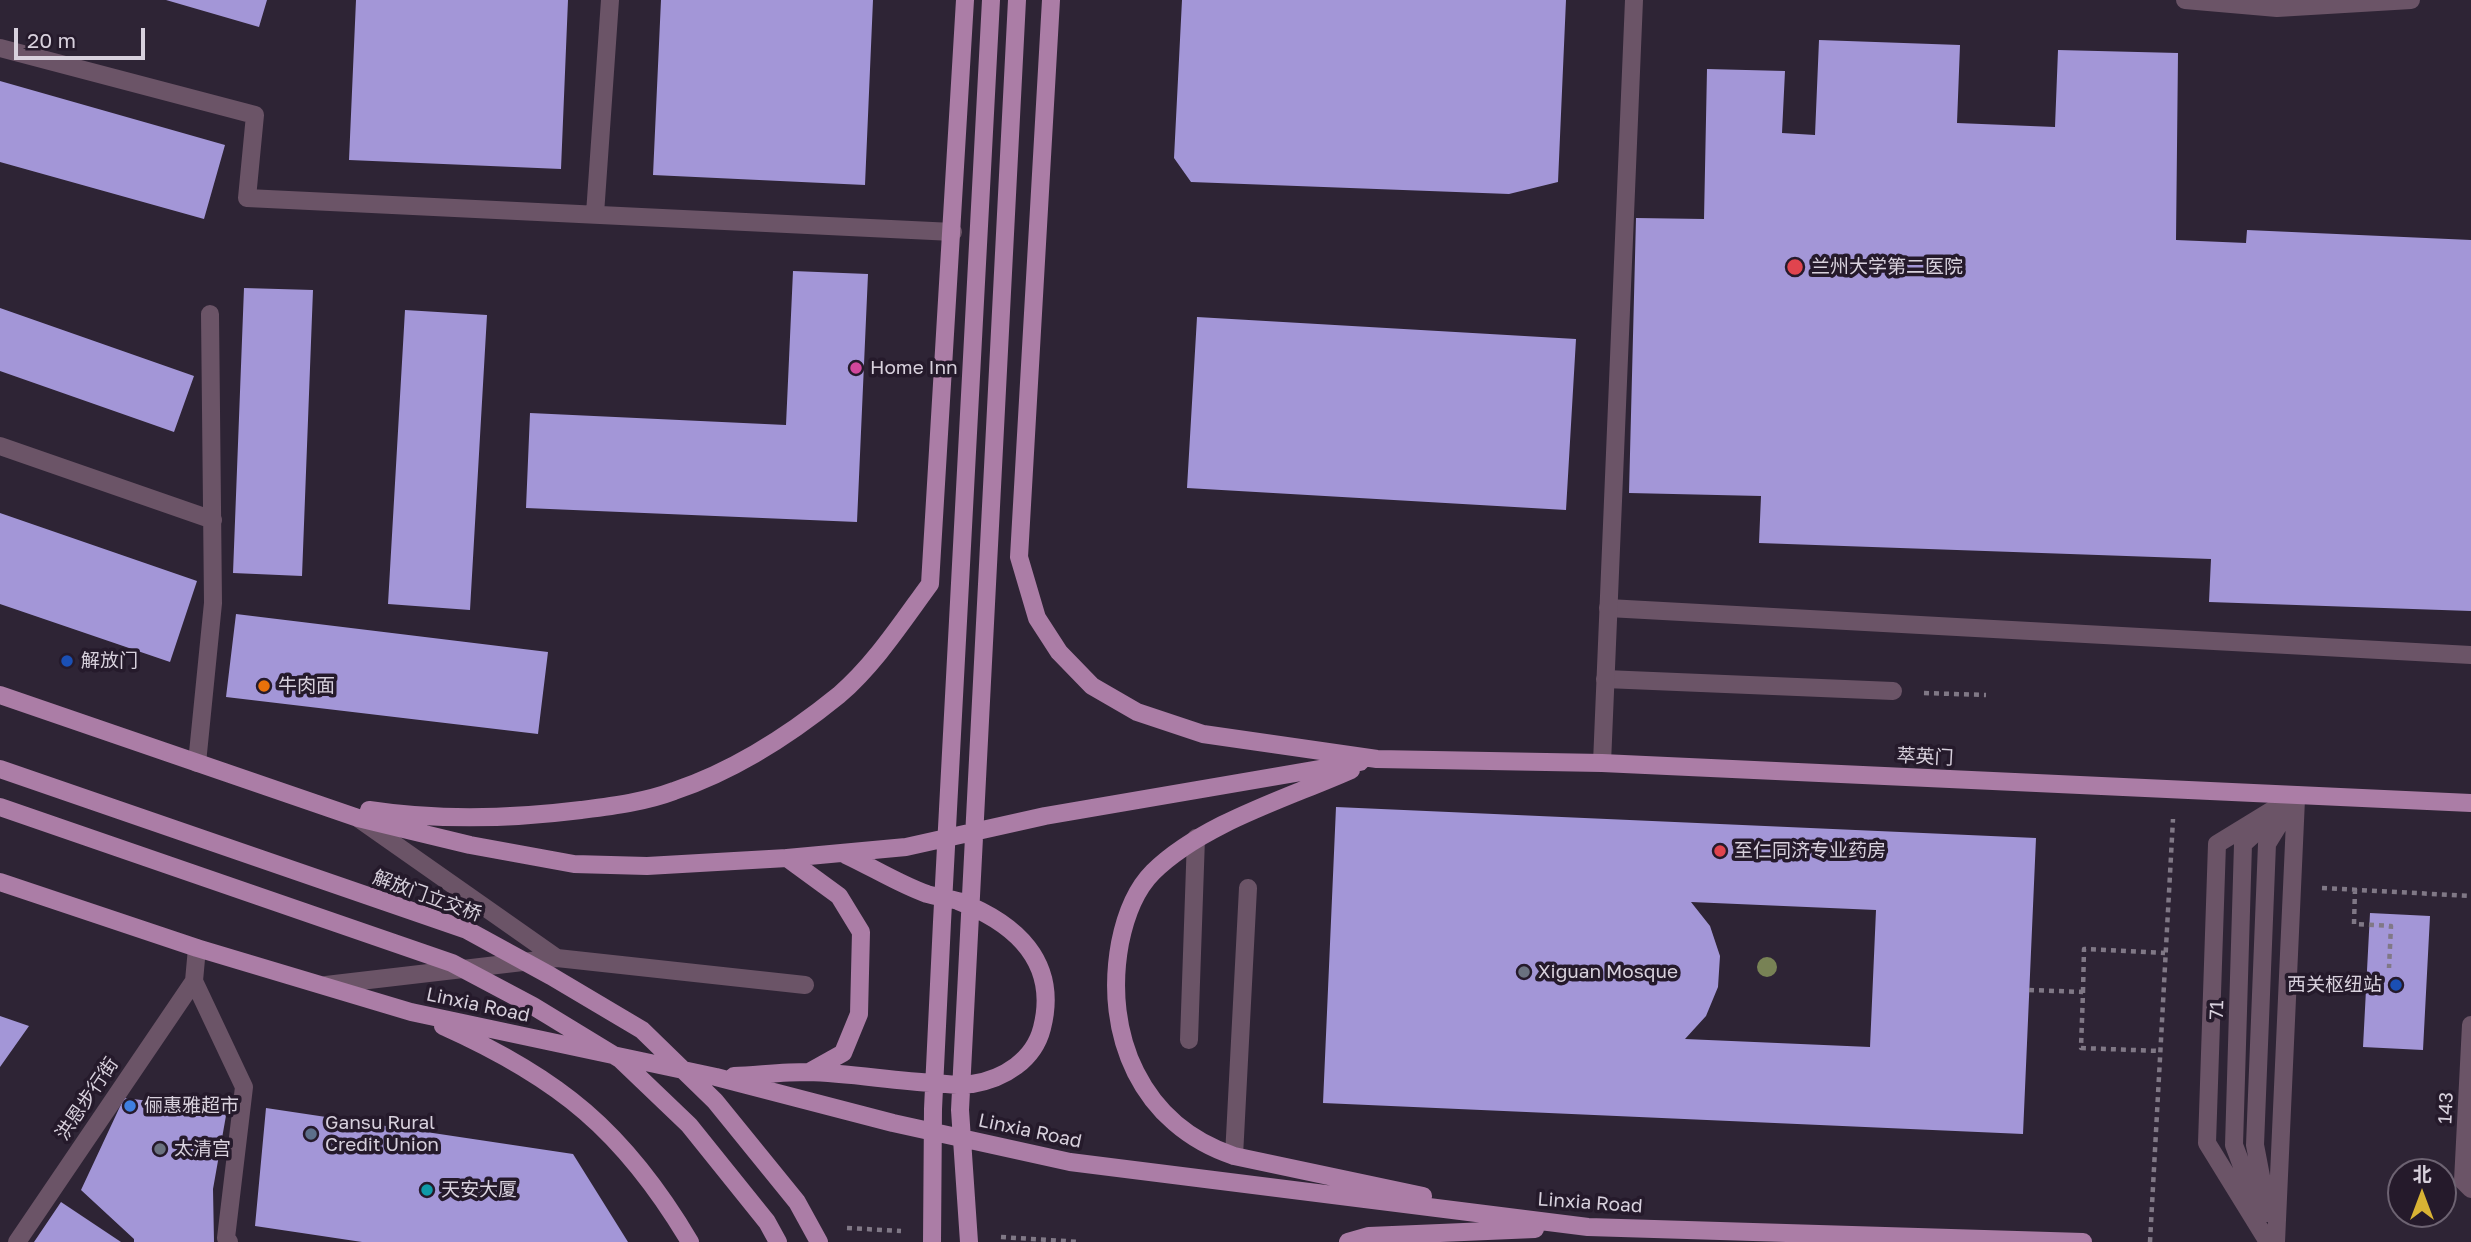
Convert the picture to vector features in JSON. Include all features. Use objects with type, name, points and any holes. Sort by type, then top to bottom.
[{"type":"main road","points":[[305,800],[426,818],[516,818],[617,805],[674,792],[732,766],[775,741],[840,694],[876,656],[930,584],[965,0]]},
{"type":"main road","points":[[932,1242],[938,1016],[991,0]]},
{"type":"main road","points":[[969,1242],[960,1110],[1017,0]]},
{"type":"main road","points":[[1051,0],[1019,557],[1037,618],[1059,652],[1093,686],[1137,712],[1203,734],[1377,759]]},
{"type":"main road","points":[[0,695],[358,818],[470,845],[574,864],[647,866],[844,854],[906,847],[1045,816],[1377,759]]},
{"type":"main road","points":[[1377,759],[1196,838],[1152,873],[1133,902],[1117,961],[1117,1025],[1128,1060],[1147,1091],[1174,1123],[1206,1147],[1234,1156],[1506,1214],[1588,1227]]},
{"type":"main road","name":"萃英门","points":[[1377,759],[1602,762],[2471,803]]},
{"type":"main road","name":"解放门立交桥","points":[[0,769],[467,930],[551,976],[642,1030],[715,1101],[797,1202],[819,1242]]},
{"type":"main road","points":[[0,807],[452,963],[533,1006],[620,1059],[689,1125],[767,1222],[778,1242]]},
{"type":"main road","points":[[716,1077],[809,1072],[899,1082],[971,1084],[1011,1071],[1031,1053],[1041,1030],[1046,1006],[1044,981],[1035,958],[1021,937],[1001,921],[955,900],[926,894],[844,854]]},
{"type":"main road","points":[[788,858],[839,896],[861,932],[859,1014],[843,1053],[809,1072]]},
{"type":"main road","name":"Linxia Road","points":[[0,882],[197,948],[411,1012],[716,1077],[893,1123],[1070,1162],[1588,1227],[1722,1236],[2083,1242]]},
{"type":"main road","points":[[411,1012],[498,1050],[574,1099],[637,1162],[690,1242]]},
{"type":"main road","points":[[1348,1242],[1369,1236],[1588,1227]]},
{"type":"street","points":[[595,214],[610,0]]},
{"type":"street","points":[[1602,762],[1634,0]]},
{"type":"street","points":[[2185,0],[2277,8],[2411,0]]},
{"type":"street","points":[[0,48],[255,115],[247,198],[953,232]]},
{"type":"street","points":[[197,762],[213,603],[210,314]]},
{"type":"street","points":[[0,446],[213,520]]},
{"type":"street","points":[[1608,608],[2471,655]]},
{"type":"street","points":[[1605,679],[1893,691]]},
{"type":"street","points":[[2272,1242],[2297,795]]},
{"type":"street","points":[[2272,1242],[2207,1143],[2217,844],[2297,795]]},
{"type":"street","name":"71","points":[[2272,1242],[2234,1145],[2243,844],[2297,795]]},
{"type":"street","points":[[358,818],[557,958]]},
{"type":"street","points":[[1189,1040],[1196,838]]},
{"type":"street","points":[[1234,1156],[1248,888]]},
{"type":"street","points":[[197,948],[194,981],[244,1087],[226,1238],[229,1242]]},
{"type":"street","points":[[326,985],[557,958],[805,985]]},
{"type":"street","name":"洪恩步行街","points":[[17,1242],[194,981]]},
{"type":"street","name":"143","points":[[2471,1025],[2463,1181],[2471,1189]]},
{"type":"path","points":[[1893,691],[1986,695]]},
{"type":"path","points":[[2150,1242],[2174,790]]},
{"type":"path","points":[[2292,887],[2471,896]]},
{"type":"path","points":[[2355,889],[2354,924],[2391,926],[2389,968]]},
{"type":"path","points":[[2160,1051],[2081,1048],[2084,949],[2165,953]]},
{"type":"path","points":[[2029,990],[2083,992]]},
{"type":"path","points":[[842,1227],[912,1232]]},
{"type":"path","points":[[996,1237],[1080,1242]]},
{"type":"building","points":[[166,0],[267,0],[259,27]]},
{"type":"building","points":[[356,0],[568,0],[561,169],[349,160]]},
{"type":"building","points":[[661,0],[873,0],[865,185],[653,175]]},
{"type":"building","points":[[1182,0],[1566,0],[1558,182],[1509,194],[1191,182],[1174,158]]},
{"type":"building","points":[[1819,40],[1960,45],[1957,123],[2055,127],[2058,50],[2178,53],[2176,240],[2246,243],[2247,230],[2471,240],[2471,611],[2209,602],[2211,559],[1759,543],[1761,496],[1629,493],[1636,218],[1704,219],[1707,69],[1785,71],[1782,133],[1815,135]]},
{"type":"building","points":[[0,81],[225,145],[204,219],[0,162]]},
{"type":"building","points":[[793,271],[868,274],[857,522],[526,508],[530,413],[786,425]]},
{"type":"building","points":[[244,288],[313,290],[302,576],[233,573]]},
{"type":"building","points":[[0,308],[194,376],[174,432],[0,371]]},
{"type":"building","points":[[405,310],[487,315],[470,610],[388,604]]},
{"type":"building","points":[[1197,317],[1576,339],[1566,510],[1187,488]]},
{"type":"building","points":[[0,513],[197,581],[170,662],[0,604]]},
{"type":"building","points":[[236,614],[548,652],[538,734],[226,697]]},
{"type":"building","name":"Xiguan Mosque","points":[[1336,807],[2036,838],[2023,1134],[1323,1103]],"holes":[[[1691,902],[1876,910],[1870,1047],[1685,1039],[1706,1016],[1718,987],[1720,956],[1710,926]]]},
{"type":"building","points":[[2370,913],[2430,916],[2423,1050],[2363,1047]]},
{"type":"building","points":[[0,1016],[29,1026],[0,1067]]},
{"type":"building","name":"太清宫","points":[[124,1098],[227,1110],[213,1189],[214,1242],[134,1242],[134,1239],[81,1190]]},
{"type":"building","name":"天安大厦","points":[[266,1108],[573,1154],[628,1242],[362,1242],[255,1226]]},
{"type":"building","points":[[61,1202],[121,1242],[34,1242]]},
{"type":"place","name":"兰州大学第二医院","points":[[1795,267]]},
{"type":"place","name":"Home Inn","points":[[856,368]]},
{"type":"place","name":"解放门","points":[[67,661]]},
{"type":"place","name":"牛肉面","points":[[264,686]]},
{"type":"place","name":"至仁同济专业药房","points":[[1720,851]]},
{"type":"place","name":"Xiguan Mosque","points":[[1524,972]]},
{"type":"place","name":"西关枢纽站","points":[[2396,985]]},
{"type":"place","name":"俪惠雅超市","points":[[130,1106]]},
{"type":"place","name":"Gansu Rural Credit Union","points":[[311,1134]]},
{"type":"place","name":"太清宫","points":[[160,1149]]},
{"type":"place","name":"天安大厦","points":[[427,1190]]}]
